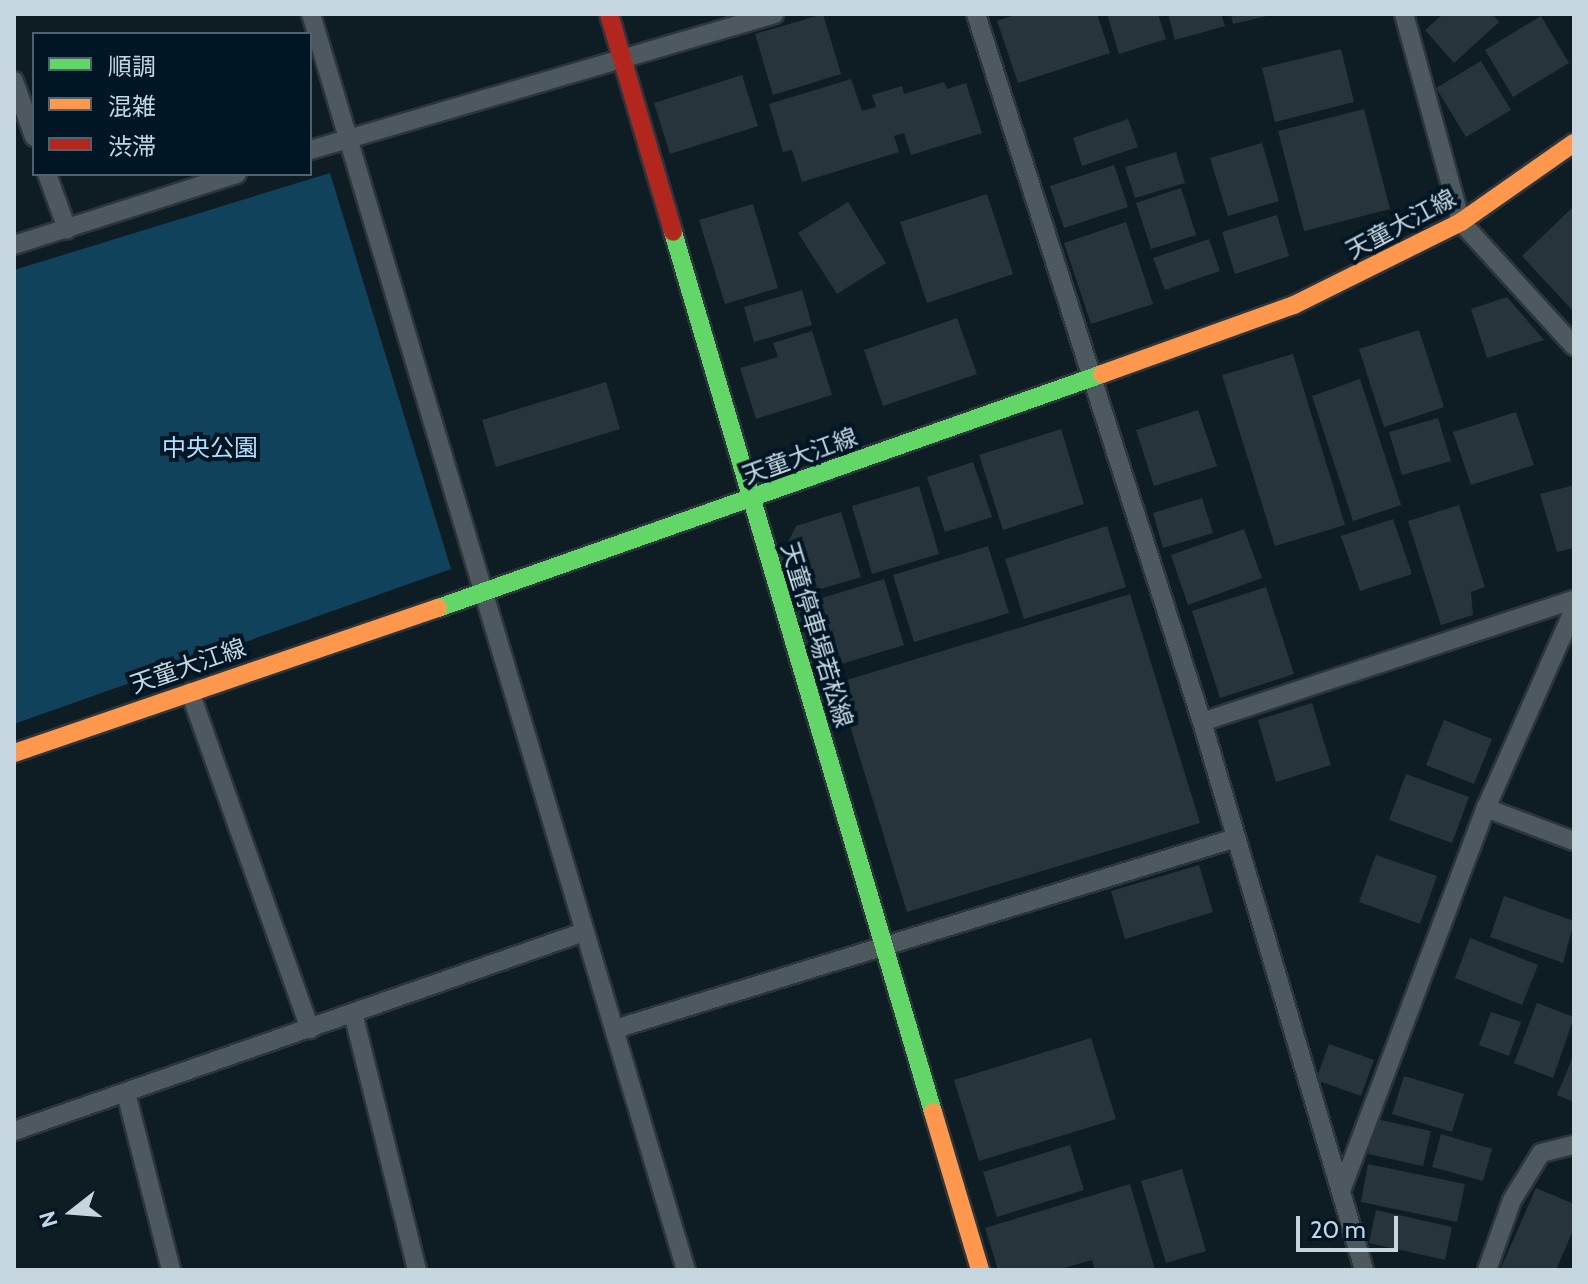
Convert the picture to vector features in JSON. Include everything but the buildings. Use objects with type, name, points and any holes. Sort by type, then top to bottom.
[{"type":"main road","name":"天童停車場若松線","points":[[609,14],[980,1270]]},
{"type":"main road","name":"天童大江線","points":[[14,753],[190,690],[752,500],[1089,375],[1294,305],[1461,222],[1574,143]]},
{"type":"lane","points":[[311,14],[686,1270]]},
{"type":"lane","points":[[312,149],[623,61],[774,14]]},
{"type":"lane","points":[[976,14],[1202,722],[1364,1270]]},
{"type":"lane","points":[[1404,14],[1461,222],[1574,346]]},
{"type":"lane","points":[[14,81],[32,131]]},
{"type":"lane","points":[[48,176],[67,229]]},
{"type":"lane","points":[[14,245],[231,176]]},
{"type":"lane","points":[[1202,722],[1574,600]]},
{"type":"lane","points":[[1341,1191],[1486,808],[1574,609]]},
{"type":"lane","points":[[190,690],[310,1029]]},
{"type":"lane","points":[[1486,808],[1574,841]]},
{"type":"lane","points":[[615,1029],[1236,838]]},
{"type":"lane","points":[[14,1131],[584,932]]},
{"type":"lane","points":[[353,1013],[417,1270]]},
{"type":"lane","points":[[126,1093],[171,1270]]},
{"type":"lane","points":[[1487,1270],[1512,1200],[1541,1153],[1574,1145]]},
{"type":"green space","name":"中央公園","points":[[330,173],[451,569],[14,724],[14,270]]},
{"type":"traffic: fast","points":[[673,232],[933,1112]]},
{"type":"traffic: fast","points":[[438,608],[1102,374]]},
{"type":"traffic: slow","points":[[1102,374],[1294,305],[1461,222],[1574,143]]},
{"type":"traffic: slow","points":[[14,753],[438,608]]},
{"type":"traffic: slow","points":[[933,1112],[980,1270]]},
{"type":"traffic: jam","points":[[609,14],[673,232]]}]
